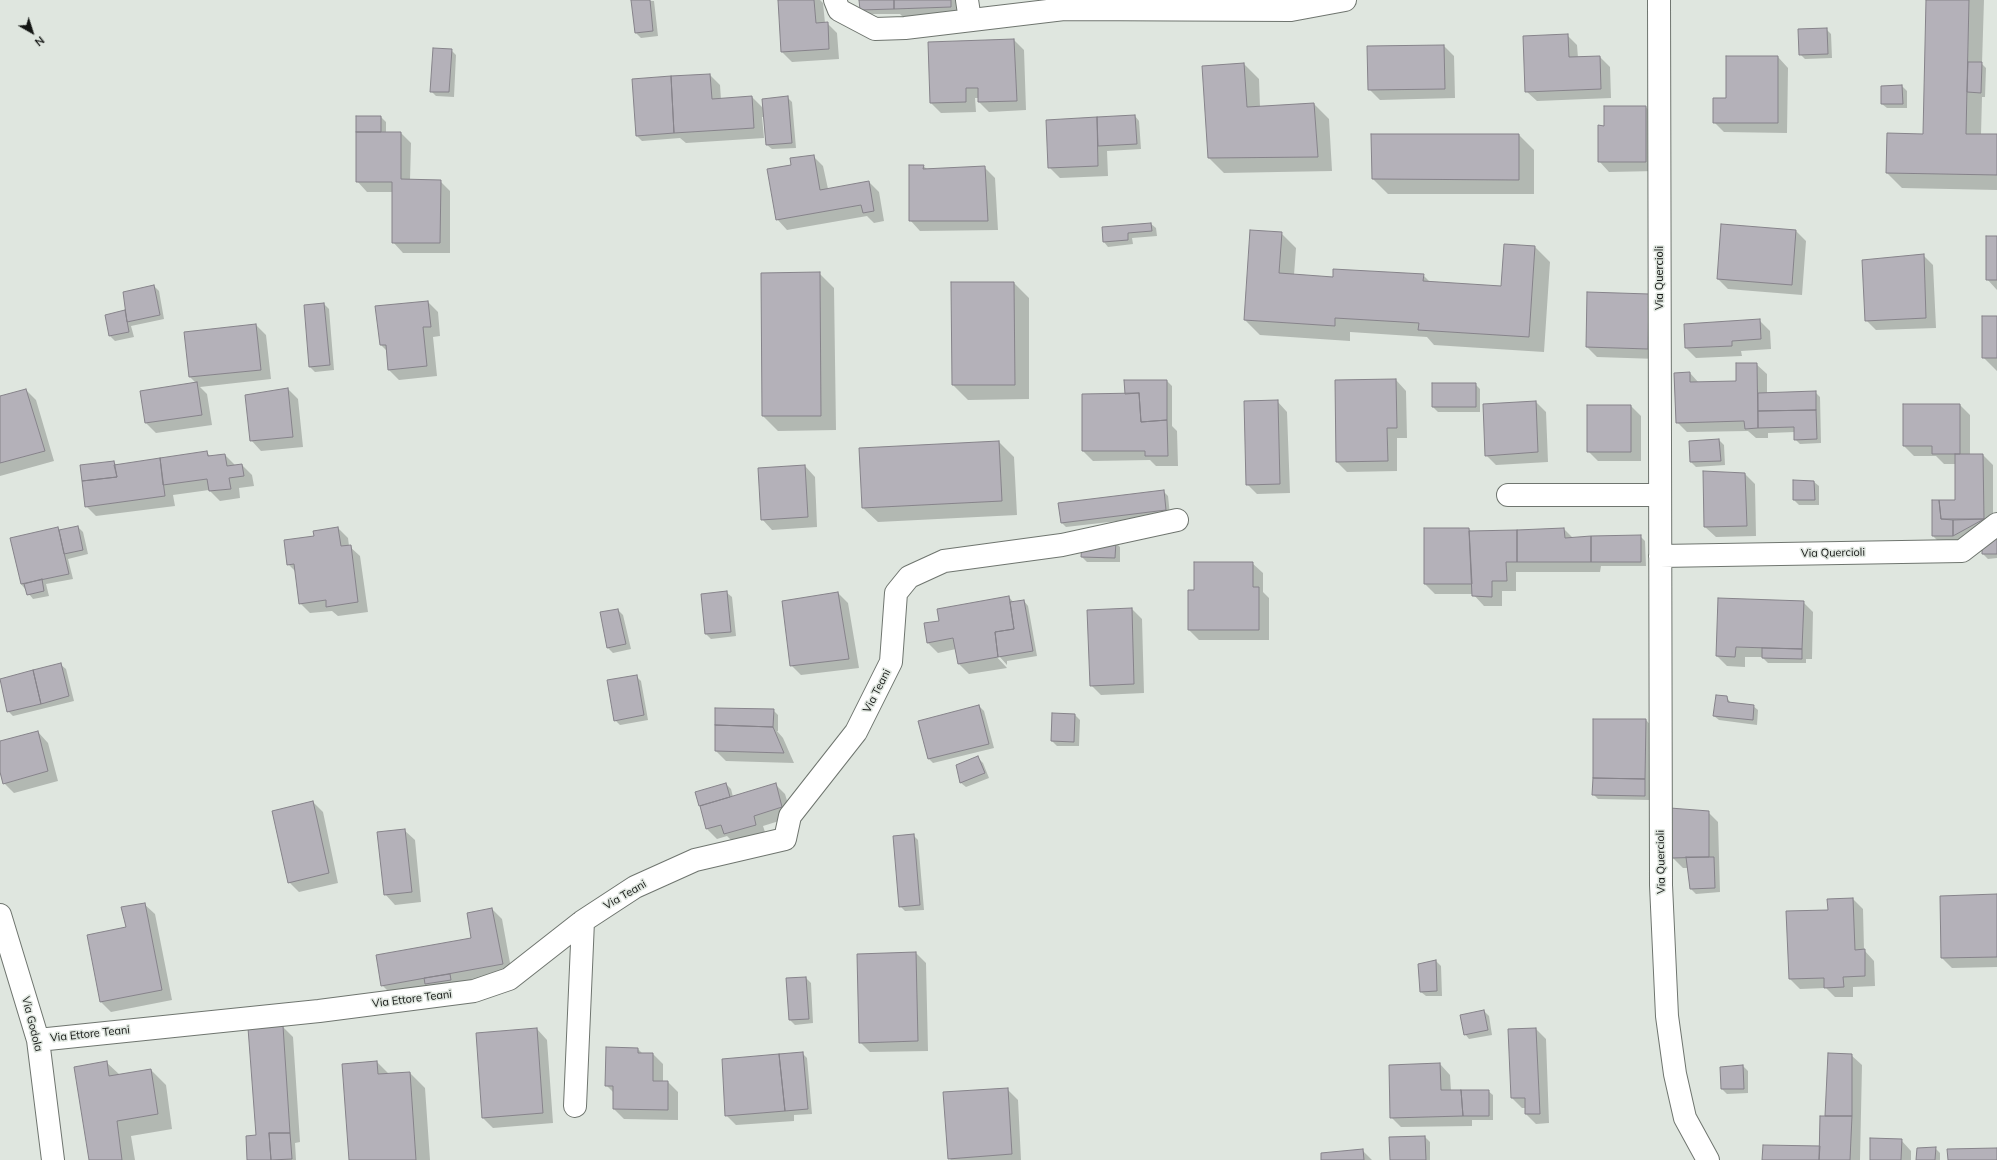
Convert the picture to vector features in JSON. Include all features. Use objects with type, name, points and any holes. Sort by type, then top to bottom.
[{"type":"street","points":[[835,0],[839,10],[875,29],[906,28],[969,10],[1291,10],[1345,0]]},
{"type":"street","name":"Via Quercioli","points":[[1659,0],[1661,885],[1667,1016],[1675,1074],[1685,1118],[1708,1160]]},
{"type":"street","points":[[1508,495],[1660,495]]},
{"type":"street","name":"Via Teani","points":[[583,922],[635,887],[695,860],[785,839],[790,816],[856,732],[892,662],[896,593],[909,577],[944,561],[1062,545],[1177,520]]},
{"type":"street","name":"Via Quercioli","points":[[1660,556],[1962,551],[1997,524]]},
{"type":"street","name":"Via Godola","points":[[0,915],[38,1040],[53,1160]]},
{"type":"street","points":[[575,1106],[583,922]]},
{"type":"street","name":"Via Ettore Teani","points":[[38,1040],[319,1011],[474,991],[509,979],[583,922]]},
{"type":"building","points":[[631,0],[650,0],[653,31],[635,33]]},
{"type":"building","points":[[778,0],[814,0],[816,23],[828,22],[829,49],[781,52]]},
{"type":"building","points":[[859,0],[894,0],[894,9],[860,10]]},
{"type":"building","points":[[894,0],[951,0],[951,7],[894,9]]},
{"type":"building","points":[[1926,0],[1969,0],[1966,134],[1997,134],[1997,175],[1886,173],[1887,133],[1923,134]]},
{"type":"building","points":[[1827,28],[1828,54],[1799,55],[1798,29]]},
{"type":"building","points":[[1568,34],[1569,57],[1600,56],[1601,89],[1525,92],[1523,36]]},
{"type":"building","points":[[1014,39],[1017,101],[978,102],[978,88],[966,88],[966,102],[930,103],[928,42]]},
{"type":"building","points":[[1444,45],[1445,89],[1368,90],[1367,46]]},
{"type":"building","points":[[433,48],[452,49],[449,92],[430,92]]},
{"type":"building","points":[[1726,56],[1778,56],[1778,123],[1713,123],[1713,98],[1726,98]]},
{"type":"building","points":[[1968,62],[1982,62],[1981,93],[1967,92]]},
{"type":"building","points":[[1244,63],[1247,107],[1314,103],[1318,157],[1208,158],[1202,66]]},
{"type":"building","points":[[710,74],[712,99],[752,96],[754,128],[674,133],[671,76]]},
{"type":"building","points":[[671,76],[674,133],[636,136],[632,79]]},
{"type":"building","points":[[1902,85],[1903,104],[1881,104],[1881,86]]},
{"type":"building","points":[[788,96],[792,143],[766,145],[762,99]]},
{"type":"building","points":[[1604,106],[1646,106],[1646,162],[1598,162],[1598,125],[1604,126]]},
{"type":"building","points":[[1135,115],[1137,144],[1098,146],[1097,117]]},
{"type":"building","points":[[356,116],[381,116],[381,132],[356,132]]},
{"type":"building","points":[[1097,117],[1098,166],[1048,168],[1046,120]]},
{"type":"building","points":[[356,132],[401,132],[401,179],[441,180],[440,243],[392,243],[392,182],[356,182]]},
{"type":"building","points":[[1371,134],[1519,134],[1519,180],[1372,179]]},
{"type":"building","points":[[814,155],[820,190],[869,181],[874,211],[863,213],[861,205],[776,220],[767,169],[791,165],[790,158]]},
{"type":"building","points":[[909,165],[924,165],[923,169],[985,166],[988,221],[909,221]]},
{"type":"building","points":[[1151,223],[1152,231],[1128,233],[1128,240],[1103,242],[1102,227]]},
{"type":"building","points":[[1721,224],[1796,230],[1792,285],[1717,279]]},
{"type":"building","points":[[1250,230],[1282,232],[1279,273],[1333,277],[1333,269],[1424,274],[1423,281],[1501,286],[1504,244],[1535,246],[1529,337],[1418,330],[1419,323],[1335,318],[1335,326],[1244,320]]},
{"type":"building","points":[[1986,236],[1997,236],[1997,280],[1986,280]]},
{"type":"building","points":[[1924,254],[1926,318],[1865,321],[1862,260]]},
{"type":"building","points":[[820,272],[821,416],[762,416],[761,273]]},
{"type":"building","points":[[951,282],[1014,282],[1015,385],[952,385]]},
{"type":"building","points":[[154,285],[160,315],[127,322],[123,292]]},
{"type":"building","points":[[1587,292],[1649,294],[1648,349],[1586,347]]},
{"type":"building","points":[[428,301],[431,327],[423,327],[427,366],[388,370],[386,345],[380,345],[375,306]]},
{"type":"building","points":[[324,303],[330,365],[309,367],[304,305]]},
{"type":"building","points":[[125,310],[129,332],[109,336],[105,315]]},
{"type":"building","points":[[1982,316],[1997,316],[1997,358],[1982,358]]},
{"type":"building","points":[[1760,319],[1761,339],[1732,341],[1732,346],[1685,348],[1684,324]]},
{"type":"building","points":[[256,324],[261,370],[189,377],[184,332]]},
{"type":"building","points":[[1736,363],[1757,363],[1758,428],[1745,429],[1744,421],[1676,423],[1674,373],[1690,372],[1690,382],[1736,381]]},
{"type":"building","points":[[1396,379],[1397,428],[1387,428],[1388,461],[1336,462],[1335,380]]},
{"type":"building","points":[[1124,380],[1167,380],[1167,420],[1141,422],[1139,393],[1125,394]]},
{"type":"building","points":[[197,382],[202,415],[145,423],[140,391]]},
{"type":"building","points":[[1432,383],[1476,383],[1476,407],[1432,407]]},
{"type":"building","points":[[288,388],[293,437],[250,441],[245,395]]},
{"type":"building","points":[[26,389],[45,451],[0,463],[0,396]]},
{"type":"building","points":[[1816,391],[1816,410],[1758,411],[1758,393]]},
{"type":"building","points":[[1139,393],[1141,422],[1167,420],[1168,456],[1145,456],[1145,451],[1082,451],[1082,394]]},
{"type":"building","points":[[1278,400],[1280,484],[1246,485],[1244,401]]},
{"type":"building","points":[[1536,401],[1538,452],[1485,456],[1483,404]]},
{"type":"building","points":[[1903,404],[1960,404],[1960,454],[1932,454],[1932,446],[1903,446]]},
{"type":"building","points":[[1587,405],[1631,405],[1631,452],[1587,452]]},
{"type":"building","points":[[1816,410],[1817,439],[1794,440],[1794,427],[1758,428],[1758,411]]},
{"type":"building","points":[[1719,439],[1721,461],[1690,462],[1689,441]]},
{"type":"building","points":[[999,441],[1002,501],[862,508],[859,448]]},
{"type":"building","points":[[207,451],[208,456],[225,454],[227,466],[242,464],[244,476],[229,478],[231,489],[209,491],[207,479],[163,485],[160,458]]},
{"type":"building","points":[[1955,454],[1983,454],[1984,519],[1941,519],[1939,500],[1955,500]]},
{"type":"building","points":[[160,458],[165,496],[85,507],[82,481],[117,477],[114,465]]},
{"type":"building","points":[[114,461],[117,477],[82,481],[80,465]]},
{"type":"building","points":[[805,465],[808,517],[761,520],[758,468]]},
{"type":"building","points":[[1703,471],[1745,473],[1747,526],[1704,527]]},
{"type":"building","points":[[1793,480],[1814,481],[1815,500],[1793,500]]},
{"type":"building","points":[[1164,490],[1166,510],[1061,523],[1058,503]]},
{"type":"building","points":[[1932,500],[1939,500],[1941,519],[1953,520],[1953,536],[1932,536]]},
{"type":"building","points":[[1984,519],[1953,536],[1953,520]]},
{"type":"building","points":[[78,526],[83,550],[64,554],[59,530]]},
{"type":"building","points":[[58,527],[69,574],[21,584],[10,538]]},
{"type":"building","points":[[338,527],[341,546],[351,545],[358,602],[326,607],[326,600],[299,604],[294,564],[287,565],[284,540],[314,536],[313,531]]},
{"type":"building","points":[[1424,528],[1469,528],[1472,584],[1424,584]]},
{"type":"building","points":[[1564,528],[1565,538],[1591,536],[1591,562],[1517,562],[1517,530]]},
{"type":"building","points":[[1517,530],[1517,562],[1506,562],[1507,581],[1492,581],[1492,597],[1472,596],[1469,531]]},
{"type":"building","points":[[1997,533],[1997,554],[1982,554],[1982,540]]},
{"type":"building","points":[[1641,535],[1641,562],[1591,562],[1591,536]]},
{"type":"building","points":[[1082,541],[1116,541],[1115,558],[1081,557]]},
{"type":"building","points":[[1194,562],[1253,562],[1253,587],[1259,587],[1259,630],[1188,630],[1188,590],[1194,590]]},
{"type":"building","points":[[42,579],[44,591],[27,595],[24,584]]},
{"type":"building","points":[[727,591],[731,632],[705,634],[701,594]]},
{"type":"building","points":[[838,592],[849,659],[790,666],[782,601]]},
{"type":"building","points":[[1009,596],[1014,629],[995,632],[998,657],[958,664],[953,638],[927,643],[924,623],[939,621],[937,609]]},
{"type":"building","points":[[1718,598],[1804,601],[1802,649],[1736,647],[1735,657],[1716,656]]},
{"type":"building","points":[[1024,600],[1033,651],[998,657],[995,632],[1014,629],[1010,602]]},
{"type":"building","points":[[1132,608],[1134,684],[1090,686],[1087,610]]},
{"type":"building","points":[[618,609],[626,644],[607,648],[600,612]]},
{"type":"building","points":[[1762,648],[1802,649],[1802,659],[1762,658]]},
{"type":"building","points":[[61,663],[69,696],[41,704],[33,670]]},
{"type":"building","points":[[33,670],[41,704],[7,712],[0,679]]},
{"type":"building","points":[[637,675],[644,715],[614,721],[607,680]]},
{"type":"building","points":[[1716,695],[1727,696],[1728,702],[1754,705],[1753,720],[1713,716]]},
{"type":"building","points":[[979,705],[989,744],[928,759],[918,721]]},
{"type":"building","points":[[715,708],[774,709],[773,727],[715,725]]},
{"type":"building","points":[[1052,713],[1075,714],[1074,742],[1051,741]]},
{"type":"building","points":[[1593,719],[1646,719],[1645,779],[1593,778]]},
{"type":"building","points":[[715,725],[773,727],[784,753],[715,751]]},
{"type":"building","points":[[38,731],[48,771],[3,784],[0,772],[0,741]]},
{"type":"building","points":[[978,756],[985,773],[960,783],[956,765]]},
{"type":"building","points":[[1593,778],[1645,779],[1645,796],[1592,795]]},
{"type":"building","points":[[726,783],[730,797],[699,806],[695,792]]},
{"type":"building","points":[[776,783],[782,807],[754,816],[756,825],[724,834],[721,825],[706,829],[700,806]]},
{"type":"building","points":[[313,801],[329,873],[288,883],[272,811]]},
{"type":"building","points":[[1670,808],[1709,811],[1709,857],[1672,858]]},
{"type":"building","points":[[405,829],[412,892],[384,895],[377,832]]},
{"type":"building","points":[[914,834],[920,905],[899,907],[893,836]]},
{"type":"building","points":[[1686,857],[1714,857],[1715,888],[1690,889]]},
{"type":"building","points":[[1997,894],[1997,957],[1941,958],[1940,896]]},
{"type":"building","points":[[1853,898],[1855,950],[1865,949],[1865,976],[1843,977],[1844,987],[1824,988],[1824,978],[1789,979],[1786,911],[1828,910],[1827,899]]},
{"type":"building","points":[[145,903],[162,990],[100,1002],[87,935],[126,927],[121,907]]},
{"type":"building","points":[[492,908],[503,964],[381,986],[376,955],[471,938],[467,913]]},
{"type":"building","points":[[916,952],[918,1041],[859,1043],[857,954]]},
{"type":"building","points":[[1436,960],[1437,991],[1420,992],[1418,964]]},
{"type":"building","points":[[450,974],[451,980],[425,984],[424,978]]},
{"type":"building","points":[[806,977],[809,1019],[789,1020],[786,978]]},
{"type":"building","points":[[1484,1010],[1488,1030],[1464,1035],[1460,1015]]},
{"type":"building","points":[[283,1026],[290,1133],[269,1133],[271,1160],[247,1160],[246,1136],[256,1135],[248,1028]]},
{"type":"building","points":[[537,1028],[543,1113],[482,1118],[476,1033]]},
{"type":"building","points":[[1536,1028],[1540,1114],[1525,1114],[1525,1098],[1511,1098],[1508,1029]]},
{"type":"building","points":[[606,1047],[638,1048],[638,1053],[653,1053],[653,1081],[668,1081],[668,1110],[613,1109],[613,1086],[605,1086]]},
{"type":"building","points":[[803,1052],[808,1109],[785,1111],[779,1054]]},
{"type":"building","points":[[1828,1053],[1852,1054],[1852,1116],[1825,1116]]},
{"type":"building","points":[[779,1054],[785,1111],[725,1116],[722,1059]]},
{"type":"building","points":[[107,1061],[109,1076],[151,1069],[158,1114],[117,1121],[122,1160],[89,1160],[74,1067]]},
{"type":"building","points":[[377,1061],[378,1074],[410,1072],[416,1160],[349,1160],[342,1064]]},
{"type":"building","points":[[1440,1063],[1441,1090],[1461,1090],[1463,1116],[1390,1118],[1389,1065]]},
{"type":"building","points":[[1743,1065],[1744,1089],[1721,1089],[1720,1067]]},
{"type":"building","points":[[1008,1088],[1012,1154],[948,1159],[943,1092]]},
{"type":"building","points":[[1461,1090],[1489,1090],[1489,1116],[1463,1116]]},
{"type":"building","points":[[1820,1116],[1852,1116],[1850,1160],[1819,1160]]},
{"type":"building","points":[[269,1133],[290,1133],[292,1159],[271,1160]]},
{"type":"building","points":[[1425,1136],[1426,1160],[1390,1160],[1389,1137]]},
{"type":"building","points":[[1870,1138],[1902,1139],[1901,1160],[1870,1160]]},
{"type":"building","points":[[1763,1145],[1820,1146],[1819,1160],[1762,1160]]},
{"type":"building","points":[[1936,1147],[1935,1160],[1916,1160],[1917,1148]]},
{"type":"building","points":[[1997,1148],[1997,1160],[1948,1160],[1947,1149]]},
{"type":"building","points":[[1363,1149],[1364,1160],[1321,1160],[1321,1153]]}]
